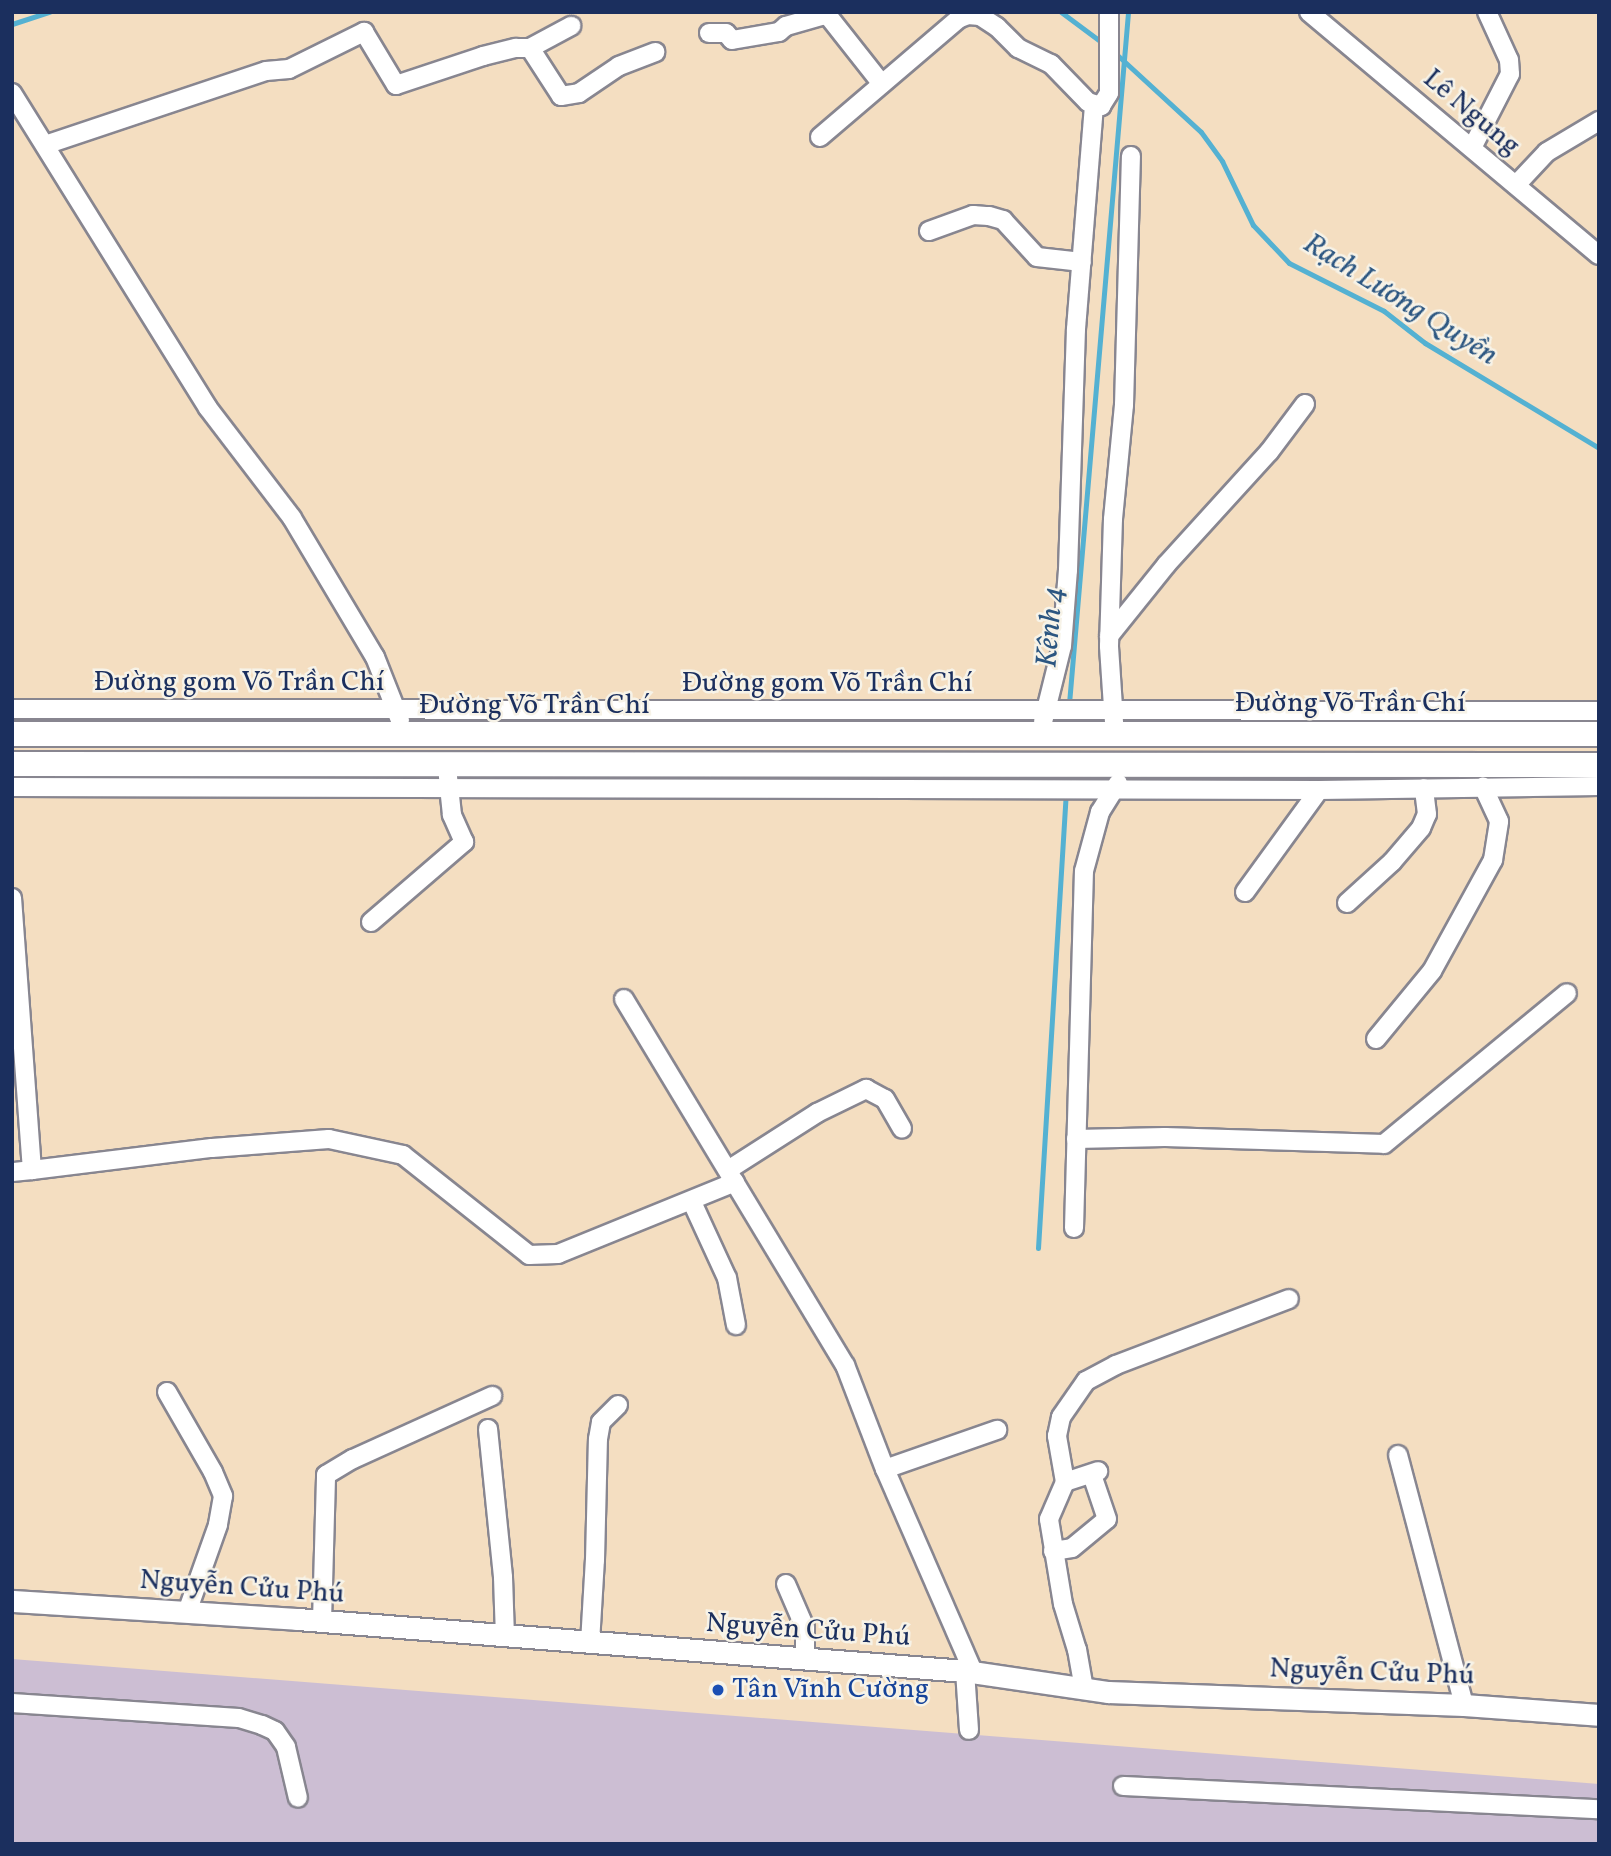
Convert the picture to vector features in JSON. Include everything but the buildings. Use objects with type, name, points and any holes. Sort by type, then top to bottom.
[{"type":"highway","name":"Đường Võ Trần Chí","points":[[12,734],[407,736],[1110,726],[1599,734]]},
{"type":"highway","name":"Đường Võ Trần Chí","points":[[12,764],[447,762],[1129,765]]},
{"type":"highway","points":[[1129,765],[1599,765]]},
{"type":"main road","name":"Nguyễn Cửu Phú","points":[[12,1601],[322,1621],[969,1671],[1084,1689],[1464,1705],[1599,1715]]},
{"type":"street","name":"Lê Ngung","points":[[1310,12],[1599,255]]},
{"type":"street","points":[[1472,148],[1510,74],[1509,60],[1487,12]]},
{"type":"street","points":[[709,33],[726,33],[732,40],[779,32],[786,26],[824,15],[829,16],[882,84]]},
{"type":"street","points":[[820,137],[958,19],[968,15],[980,16],[997,27],[1018,48],[1051,64],[1094,106],[1101,106],[1109,93],[1109,19]]},
{"type":"street","points":[[45,145],[266,71],[289,69],[364,33],[396,85],[483,56],[516,48],[530,48],[571,26]]},
{"type":"street","points":[[530,48],[561,96],[579,93],[619,66],[655,51]]},
{"type":"street","points":[[12,93],[208,408],[292,518],[375,657],[407,736]]},
{"type":"street","points":[[1048,726],[1062,646],[1069,570],[1076,329],[1094,106]]},
{"type":"street","points":[[1516,185],[1547,152],[1599,121]]},
{"type":"street","points":[[1130,156],[1124,405],[1114,484],[1109,636],[1110,726],[1599,711]]},
{"type":"street","points":[[929,231],[973,215],[989,216],[1003,220],[1037,257],[1082,261]]},
{"type":"street","points":[[1109,636],[1166,565],[1269,452],[1305,404]]},
{"type":"street","name":"Đường gom Võ Trần Chí","points":[[12,709],[396,710],[1048,726]]},
{"type":"street","points":[[371,922],[464,842],[452,815],[447,762]]},
{"type":"street","points":[[1074,1228],[1084,871],[1100,812],[1129,765]]},
{"type":"street","points":[[12,787],[1319,790],[1599,786]]},
{"type":"street","points":[[1376,1039],[1432,971],[1493,860],[1499,821],[1483,787]]},
{"type":"street","points":[[1347,903],[1392,862],[1421,828],[1426,814],[1424,788]]},
{"type":"street","points":[[1245,892],[1319,790]]},
{"type":"street","points":[[12,898],[32,1170]]},
{"type":"street","points":[[1076,1139],[1165,1137],[1384,1144],[1567,993]]},
{"type":"street","points":[[624,999],[845,1365],[969,1671],[969,1730]]},
{"type":"street","points":[[12,1172],[212,1148],[329,1139],[403,1155],[529,1255],[558,1254],[692,1202],[817,1113],[866,1089],[885,1099],[902,1129]]},
{"type":"street","points":[[692,1202],[727,1278],[736,1325]]},
{"type":"street","points":[[1084,1689],[1053,1551],[1049,1518],[1065,1482],[1057,1436],[1061,1417],[1086,1381],[1116,1365],[1289,1299]]},
{"type":"street","points":[[167,1392],[213,1472],[223,1496],[218,1525],[187,1612]]},
{"type":"street","points":[[322,1621],[326,1475],[353,1459],[492,1396]]},
{"type":"street","points":[[590,1643],[596,1560],[598,1439],[601,1422],[618,1405]]},
{"type":"street","points":[[488,1429],[503,1577],[505,1636]]},
{"type":"street","points":[[885,1469],[997,1430]]},
{"type":"street","points":[[1398,1455],[1464,1705]]},
{"type":"street","points":[[1053,1551],[1072,1548],[1107,1519],[1095,1473],[1065,1482]]},
{"type":"street","points":[[786,1584],[805,1628],[805,1660]]},
{"type":"street","points":[[12,1703],[239,1718],[262,1725],[275,1731],[286,1747],[298,1798]]},
{"type":"street","points":[[1123,1786],[1521,1803],[1599,1809]]},
{"type":"shaded area","points":[[12,1659],[1599,1784],[1599,1844],[12,1844]]},
{"type":"waterway","name":"Rạch Lương Quyền","points":[[12,24],[49,12]]},
{"type":"waterway","name":"Rạch Lương Quyền","points":[[1061,12],[1104,44]]},
{"type":"waterway","name":"Kênh 4","points":[[1067,727],[1128,12]]},
{"type":"waterway","name":"Rạch Lương Quyền","points":[[1114,52],[1201,132],[1222,161],[1253,225],[1289,263],[1384,311],[1425,343],[1599,448]]},
{"type":"waterway","name":"Kênh 4","points":[[1038,1248],[1067,772]]},
{"type":"place","name":"Tân Vĩnh Cường","points":[[718,1690]]}]
